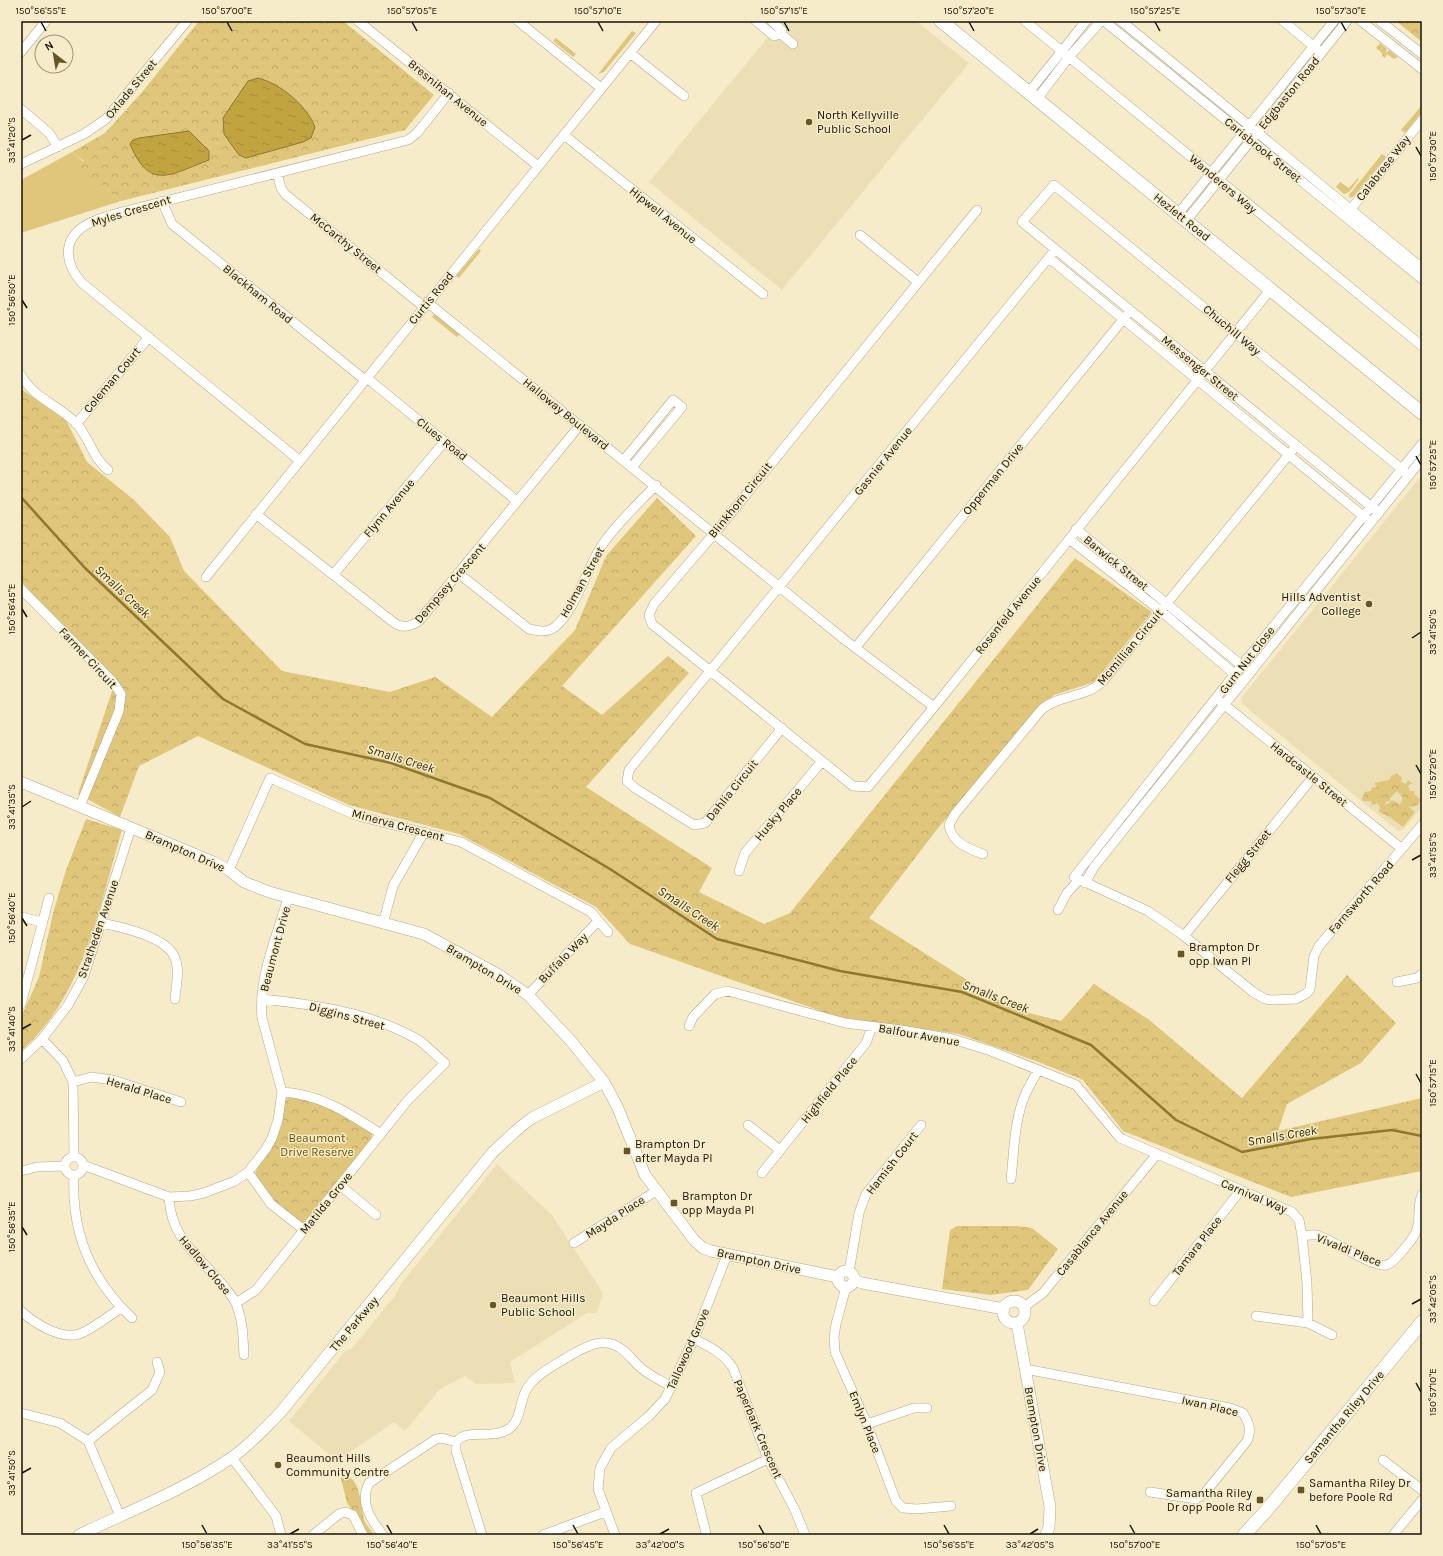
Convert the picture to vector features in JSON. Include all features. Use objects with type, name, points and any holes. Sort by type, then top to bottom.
[{"type":"main road","name":"Hezlett Road","points":[[941,21],[1422,413]]},
{"type":"main road","name":"Samantha Riley Drive","points":[[1244,1535],[1266,1512],[1422,1322]]},
{"type":"main road","name":"Samantha Riley Drive","points":[[1252,1535],[1266,1512]]},
{"type":"street","points":[[21,52],[46,21]]},
{"type":"street","name":"Oxlade Street","points":[[21,164],[88,132],[106,119],[187,21]]},
{"type":"street","name":"Bresnihan Avenue","points":[[358,21],[538,166]]},
{"type":"street","points":[[518,21],[601,88]]},
{"type":"street","name":"Curtis Road","points":[[206,577],[299,460],[656,21]]},
{"type":"street","points":[[756,21],[774,36],[782,34]]},
{"type":"street","points":[[772,21],[780,28],[782,34],[793,44]]},
{"type":"street","name":"Wanderers Way","points":[[1025,21],[1422,346]]},
{"type":"street","points":[[1033,95],[1061,51],[1086,21]]},
{"type":"street","points":[[1033,95],[1069,58],[1100,21]]},
{"type":"street","name":"Carisbrook Street","points":[[1104,21],[1243,134],[1422,268]]},
{"type":"street","name":"Carisbrook Street","points":[[1121,21],[1250,125],[1422,279]]},
{"type":"street","points":[[1283,21],[1321,53]]},
{"type":"street","name":"Edgbaston Road","points":[[1182,218],[1211,174],[1334,21]]},
{"type":"street","name":"Edgbaston Road","points":[[1182,218],[1218,180],[1346,21]]},
{"type":"street","points":[[1361,21],[1422,69]]},
{"type":"street","points":[[1380,21],[1422,54]]},
{"type":"street","points":[[630,53],[684,96]]},
{"type":"street","name":"Myles Crescent","points":[[299,460],[82,283],[70,266],[68,251],[73,237],[85,226],[118,213],[408,140],[417,133],[449,93]]},
{"type":"street","points":[[21,109],[49,133],[58,146]]},
{"type":"street","name":"Calabrese Way","points":[[1348,213],[1422,120]]},
{"type":"street","name":"Hipwell Avenue","points":[[564,135],[762,294]]},
{"type":"street","name":"McCarthy Street","points":[[276,173],[281,188],[285,194],[426,305]]},
{"type":"street","name":"Chuchill Way","points":[[1022,222],[1054,185],[1409,475]]},
{"type":"street","name":"Blackham Road","points":[[162,201],[172,224],[366,379]]},
{"type":"street","name":"Blinkhorn Circuit","points":[[822,761],[652,624],[649,615],[654,604],[714,533],[977,210]]},
{"type":"street","name":"Messenger Street","points":[[1022,222],[1052,254],[1127,315],[1198,379],[1372,523]]},
{"type":"street","points":[[860,235],[918,282]]},
{"type":"street","name":"Gasnier Avenue","points":[[711,673],[1052,254]]},
{"type":"street","name":"Rosenfeld Avenue","points":[[822,761],[853,786],[868,787],[1270,290]]},
{"type":"street","name":"Halloway Boulevard","points":[[426,305],[656,485],[781,586]]},
{"type":"street","name":"Messenger Street","points":[[1127,315],[1205,371],[1379,514]]},
{"type":"street","name":"Opperman Drive","points":[[856,647],[1127,315]]},
{"type":"street","name":"Coleman Court","points":[[76,424],[148,337]]},
{"type":"street","name":"Coleman Court","points":[[21,375],[26,385],[76,424],[98,459],[108,470]]},
{"type":"street","name":"Clues Road","points":[[366,379],[445,441],[517,501]]},
{"type":"street","points":[[624,460],[673,400],[682,407],[632,467]]},
{"type":"street","name":"Dempsey Crescent","points":[[256,514],[393,622],[399,626],[409,626],[419,621],[580,426]]},
{"type":"street","name":"Flynn Avenue","points":[[334,575],[445,441]]},
{"type":"street","name":"Gum Nut Close","points":[[1058,910],[1067,893],[1079,880],[1242,665],[1422,444]]},
{"type":"street","name":"Mcmillian Circuit","points":[[983,854],[970,850],[953,836],[949,825],[955,814],[1042,709],[1057,700],[1079,695],[1098,686],[1164,608],[1296,446]]},
{"type":"street","name":"Gum Nut Close","points":[[1079,880],[1094,867],[1422,459]]},
{"type":"street","name":"Holman Street","points":[[458,573],[529,629],[542,632],[554,628],[562,621],[573,604],[587,570],[603,544],[656,485]]},
{"type":"street","name":"Barwick Street","points":[[1076,529],[1164,608],[1235,675],[1244,681]]},
{"type":"street","name":"Barwick Street","points":[[1069,539],[1251,672]]},
{"type":"street","points":[[781,586],[856,647],[934,707]]},
{"type":"street","name":"Farmer Circuit","points":[[21,588],[113,682],[121,694],[119,711],[80,806]]},
{"type":"street","name":"Dahlia Circuit","points":[[711,673],[630,770],[627,781],[635,788],[694,825],[705,824],[782,728]]},
{"type":"street","name":"Hardcastle Street","points":[[1217,699],[1402,849]]},
{"type":"street","name":"Husky Place","points":[[739,871],[745,853],[822,761]]},
{"type":"street","name":"Flegg Street","points":[[1184,936],[1313,777]]},
{"type":"street","name":"Minerva Crescent","points":[[229,870],[270,778],[358,816],[461,842],[583,907],[591,912],[608,932]]},
{"type":"street","name":"Brampton Drive","points":[[21,782],[229,870],[244,882],[269,892],[424,934],[499,975],[528,995],[571,1041],[604,1082],[617,1106],[640,1167],[656,1191],[694,1240],[703,1248],[727,1255],[862,1283],[1004,1309]]},
{"type":"street","name":"Farnsworth Road","points":[[1184,936],[1253,992],[1265,999],[1301,998],[1310,989],[1314,956],[1319,946],[1422,825]]},
{"type":"street","name":"Stratheden Avenue","points":[[21,1059],[42,1039],[68,1005],[84,976],[131,828]]},
{"type":"street","points":[[383,924],[393,886],[424,832]]},
{"type":"street","points":[[1079,880],[1138,905],[1184,936]]},
{"type":"street","points":[[21,1004],[49,898]]},
{"type":"street","name":"Beaumont Drive","points":[[83,1165],[169,1197],[204,1193],[235,1181],[248,1172],[266,1149],[272,1138],[278,1120],[282,1092],[262,1018],[263,983],[288,898]]},
{"type":"street","points":[[21,917],[42,922]]},
{"type":"street","name":"Buffalo Way","points":[[528,995],[598,921]]},
{"type":"street","points":[[101,923],[128,929],[154,939],[169,948],[175,959],[177,970],[175,999]]},
{"type":"street","points":[[1397,982],[1417,978],[1422,974]]},
{"type":"street","name":"Balfour Avenue","points":[[690,1026],[693,1017],[715,994],[728,991],[845,1023],[901,1030],[953,1039],[991,1051],[1076,1085],[1120,1138],[1157,1154]]},
{"type":"street","name":"Diggins Street","points":[[262,998],[301,1003],[377,1022],[415,1038],[445,1063]]},
{"type":"street","name":"Highfield Place","points":[[762,1173],[866,1043],[872,1027]]},
{"type":"street","points":[[42,1039],[63,1061],[73,1082],[74,1157]]},
{"type":"street","name":"Matilda Grove","points":[[236,1303],[256,1290],[341,1186],[408,1100],[445,1063]]},
{"type":"street","points":[[1012,1179],[1019,1115],[1024,1096],[1038,1070]]},
{"type":"street","name":"Herald Place","points":[[73,1082],[91,1077],[113,1080],[181,1102]]},
{"type":"street","name":"The Parkway","points":[[79,1535],[195,1480],[232,1458],[246,1446],[280,1413],[493,1152],[532,1118],[604,1082]]},
{"type":"street","points":[[282,1092],[328,1102],[346,1111],[381,1134]]},
{"type":"street","points":[[748,1125],[780,1150]]},
{"type":"street","name":"Hamish Court","points":[[847,1279],[860,1213],[866,1194],[921,1125]]},
{"type":"street","name":"Carnival Way","points":[[1157,1154],[1240,1191],[1292,1212],[1299,1220],[1302,1236],[1307,1283],[1308,1323]]},
{"type":"street","name":"Casablanca Avenue","points":[[1024,1307],[1043,1293],[1157,1154]]},
{"type":"street","points":[[65,1166],[68,1159],[74,1157],[80,1159],[83,1165],[80,1172],[74,1175]]},
{"type":"street","points":[[21,1171],[37,1167],[65,1166]]},
{"type":"street","points":[[65,1166],[69,1173],[74,1175]]},
{"type":"street","points":[[248,1172],[271,1204],[304,1230]]},
{"type":"street","points":[[74,1175],[73,1196],[78,1234],[88,1261],[121,1308],[132,1318]]},
{"type":"street","points":[[341,1186],[376,1215]]},
{"type":"street","name":"Mayda Place","points":[[574,1243],[656,1191]]},
{"type":"street","name":"Tamara Place","points":[[1154,1301],[1240,1191]]},
{"type":"street","name":"Vivaldi Place","points":[[1302,1236],[1316,1235],[1370,1261],[1380,1265],[1386,1265],[1394,1261],[1416,1234],[1419,1200],[1422,1195]]},
{"type":"street","name":"Hadlow Close","points":[[169,1197],[171,1216],[182,1239],[221,1282],[236,1303],[243,1331],[244,1355]]},
{"type":"street","name":"Tallowood Grove","points":[[615,1535],[605,1512],[598,1489],[600,1468],[604,1458],[621,1439],[657,1409],[672,1387],[694,1339],[727,1255]]},
{"type":"street","name":"Emlyn Place","points":[[847,1279],[836,1324],[834,1337],[835,1352],[867,1424],[896,1501],[903,1508],[917,1510],[951,1506]]},
{"type":"street","points":[[1015,1301],[1021,1303],[1024,1307],[1025,1315],[1018,1323],[1012,1323],[1005,1319],[1004,1309],[1010,1302],[1015,1301]]},
{"type":"street","points":[[21,1311],[32,1321],[49,1330],[72,1336],[80,1334],[121,1308]]},
{"type":"street","points":[[1256,1316],[1308,1323],[1332,1335]]},
{"type":"street","name":"Brampton Drive","points":[[1018,1323],[1050,1507],[1049,1526],[1046,1535]]},
{"type":"street","name":"Paperbark Crescent","points":[[694,1339],[716,1349],[728,1360],[733,1368],[768,1459],[795,1510],[805,1535]]},
{"type":"street","points":[[456,1442],[464,1436],[500,1434],[511,1428],[515,1422],[527,1388],[533,1381],[584,1347],[599,1342],[615,1345],[622,1349],[642,1369],[672,1387]]},
{"type":"street","points":[[88,1441],[152,1390],[160,1372],[157,1362]]},
{"type":"street","name":"Iwan Place","points":[[1025,1369],[1230,1408],[1243,1413],[1249,1423],[1251,1433],[1247,1441],[1204,1494],[1196,1499],[1150,1492]]},
{"type":"street","points":[[867,1424],[914,1408],[927,1408]]},
{"type":"street","points":[[21,1412],[60,1423],[88,1441],[120,1516]]},
{"type":"street","points":[[383,1535],[373,1522],[367,1510],[365,1496],[369,1483],[436,1439],[442,1438],[456,1442]]},
{"type":"street","points":[[456,1442],[456,1451],[482,1535]]},
{"type":"street","points":[[232,1458],[276,1516],[280,1535]]},
{"type":"street","points":[[707,1534],[696,1493],[768,1459]]},
{"type":"street","points":[[1384,1460],[1422,1490]]},
{"type":"street","points":[[1393,1535],[1422,1500]]},
{"type":"street","points":[[313,1535],[339,1514],[345,1512],[353,1515],[364,1535]]},
{"type":"street","points":[[543,1535],[605,1512]]},
{"type":"shaded area","name":"North Kellyville Public School","points":[[781,21],[916,21],[969,63],[782,290],[649,182]]},
{"type":"shaded area","name":"Hills Adventist College","points":[[1422,475],[1422,807],[1403,830],[1398,831],[1242,704],[1241,698]]},
{"type":"shaded area","name":"Beaumont Hills Public School","points":[[497,1164],[552,1215],[603,1293],[597,1313],[587,1313],[510,1362],[515,1383],[476,1384],[465,1376],[440,1389],[405,1431],[394,1422],[337,1461],[289,1421],[345,1351],[352,1348],[394,1297],[401,1284]]},
{"type":"green space","points":[[199,21],[343,21],[434,95],[405,130],[121,201],[80,167],[84,161],[72,152],[105,133],[143,91]]},
{"type":"green space","points":[[1396,21],[1422,21],[1422,42]]},
{"type":"green space","points":[[632,31],[636,33],[604,72],[598,74]]},
{"type":"green space","points":[[556,38],[576,54],[573,57],[553,41]]},
{"type":"green space","points":[[1380,43],[1387,49],[1385,54],[1389,50],[1398,57],[1394,59],[1387,54],[1385,58],[1382,56],[1382,53],[1376,48]]},
{"type":"green space","points":[[1422,105],[1422,112],[1405,133],[1401,130]]},
{"type":"green space","points":[[72,152],[84,162],[81,167],[121,201],[21,233],[21,180]]},
{"type":"green space","points":[[1382,154],[1386,157],[1354,196],[1350,198],[1349,195]]},
{"type":"green space","points":[[1358,178],[1359,179],[1349,192],[1344,194],[1336,187],[1340,182],[1349,188]]},
{"type":"green space","points":[[479,249],[481,251],[459,278],[456,276]]},
{"type":"green space","points":[[435,313],[460,334],[457,337],[432,317]]},
{"type":"green space","points":[[21,389],[66,420],[87,462],[134,500],[170,537],[184,571],[282,671],[390,692],[435,677],[492,717],[575,630],[606,556],[657,498],[696,536],[562,686],[602,715],[668,656],[689,673],[586,787],[712,868],[699,892],[764,924],[790,913],[1075,558],[1152,612],[1094,682],[1054,695],[938,828],[869,918],[1013,1009],[1061,1021],[1094,984],[1148,1019],[1242,1098],[1347,975],[1396,1023],[1361,1063],[1287,1104],[1278,1131],[1422,1098],[1422,1171],[1291,1197],[1123,1131],[1083,1080],[1036,1061],[959,1034],[838,1017],[630,944],[596,907],[459,834],[349,805],[198,736],[139,766],[120,817],[78,794],[113,688],[21,581]]},
{"type":"green space","points":[[1397,773],[1402,778],[1401,782],[1406,784],[1408,780],[1412,783],[1408,786],[1410,791],[1415,791],[1414,794],[1420,799],[1418,805],[1408,806],[1415,812],[1403,827],[1390,817],[1379,812],[1380,807],[1377,803],[1372,805],[1371,801],[1363,801],[1362,799],[1365,792],[1371,791],[1372,788],[1377,787],[1374,783],[1389,780],[1391,776]],"holes":[[[1397,791],[1403,798],[1400,804],[1392,800],[1386,805],[1385,802],[1390,801],[1390,798]]]},
{"type":"green space","points":[[86,819],[122,830],[97,919],[75,977],[60,1004],[42,1029],[21,1051],[21,1017],[39,977],[53,913],[66,870]]},
{"type":"green space","name":"Beaumont Drive Reserve","points":[[289,1096],[322,1104],[368,1129],[372,1134],[371,1139],[305,1225],[301,1225],[272,1200],[255,1176],[258,1167],[279,1132],[284,1103]]},
{"type":"green space","points":[[957,1226],[1017,1226],[1032,1228],[1058,1249],[1028,1290],[991,1295],[942,1289],[950,1230]]},
{"type":"green space","points":[[342,1475],[349,1476],[357,1486],[365,1522],[374,1535],[366,1535],[359,1519],[347,1503],[341,1479]]},
{"type":"water","points":[[258,78],[275,85],[292,96],[306,111],[315,127],[311,138],[303,142],[246,158],[239,155],[224,134],[223,118],[248,81]]},
{"type":"water","points":[[189,131],[209,151],[209,160],[173,174],[154,174],[145,169],[130,144],[132,141],[139,138]]},
{"type":"waterway","name":"Smalls Creek","points":[[21,497],[85,568],[223,699],[305,744],[391,763],[490,798],[610,869],[717,939],[840,971],[962,992],[1091,1045],[1176,1120],[1242,1152],[1311,1139],[1392,1130],[1422,1136]]},
{"type":"place","name":"North Kellyville Public School","points":[[809,122]]},
{"type":"place","name":"Hills Adventist College","points":[[1369,604]]},
{"type":"place","name":"Brampton Dr opp Iwan Pl","points":[[1181,954]]},
{"type":"place","name":"Brampton Dr after Mayda Pl","points":[[627,1151]]},
{"type":"place","name":"Brampton Dr opp Mayda Pl","points":[[674,1203]]},
{"type":"place","name":"Beaumont Hills Public School","points":[[493,1305]]},
{"type":"place","name":"Beaumont Hills Community Centre","points":[[278,1465]]},
{"type":"place","name":"Samantha Riley Dr before Poole Rd","points":[[1301,1490]]},
{"type":"place","name":"Samantha Riley Dr opp Poole Rd","points":[[1260,1500]]}]
